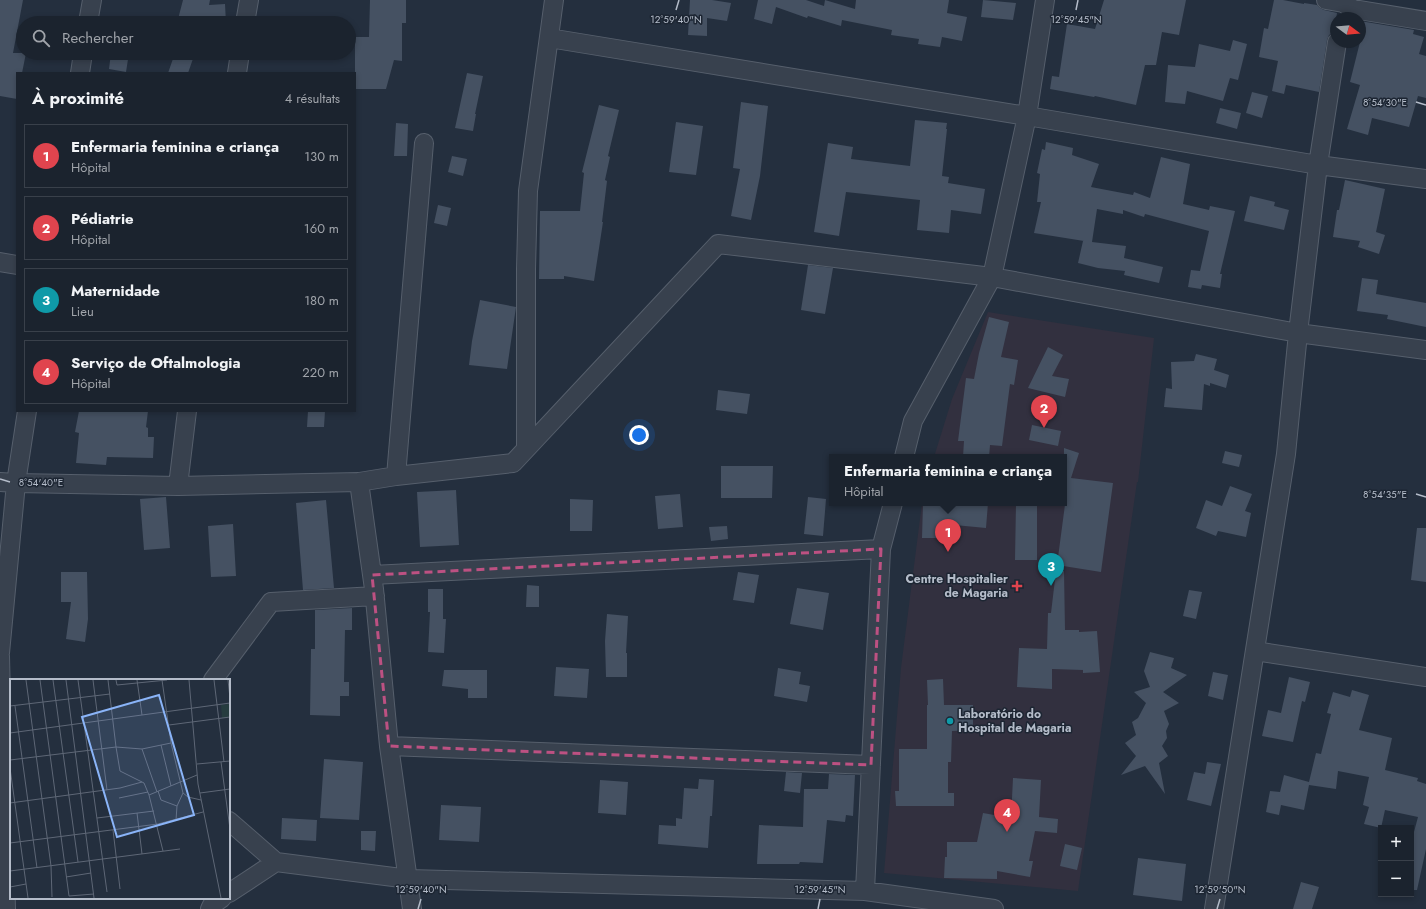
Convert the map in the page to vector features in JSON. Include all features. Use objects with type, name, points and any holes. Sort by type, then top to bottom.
[{"type":"street","points":[[89,16],[92,0]]},
{"type":"street","points":[[246,16],[249,0]]},
{"type":"street","points":[[526,449],[526,269],[528,191],[554,0]]},
{"type":"street","points":[[905,454],[913,421],[992,277],[1027,116],[1045,0]]},
{"type":"street","points":[[1339,5],[1353,9],[1426,21]]},
{"type":"street","points":[[549,38],[1318,165],[1426,179]]},
{"type":"street","points":[[1214,909],[1286,454],[1298,333],[1318,165],[1336,48]]},
{"type":"street","points":[[80,72],[82,60]]},
{"type":"street","points":[[237,72],[239,60]]},
{"type":"street","points":[[396,476],[424,143]]},
{"type":"street","points":[[8,483],[178,486],[359,482],[396,476],[513,464],[718,244],[992,277],[1298,333],[1426,350]]},
{"type":"street","points":[[0,262],[16,264]]},
{"type":"street","points":[[0,653],[8,483],[27,412]]},
{"type":"street","points":[[178,486],[187,412]]},
{"type":"street","points":[[359,482],[375,596],[390,746],[412,909]]},
{"type":"street","points":[[865,891],[881,549],[892,506]]},
{"type":"street","points":[[372,575],[881,549]]},
{"type":"street","points":[[214,679],[271,602],[375,596]]},
{"type":"street","points":[[1255,651],[1426,677]]},
{"type":"street","points":[[0,656],[6,698],[6,909]]},
{"type":"street","points":[[390,746],[871,765]]},
{"type":"street","points":[[230,821],[276,862],[408,879],[865,891],[994,909]]},
{"type":"street","points":[[230,893],[276,862]]},
{"type":"highlighted area","points":[[881,549],[871,765],[389,746],[372,575]]},
{"type":"shaded area","name":"Centre Hospitalier de Magaria","points":[[988,312],[1154,338],[1138,482],[1078,891],[884,873],[901,668],[922,506],[1067,506],[1067,454],[935,454],[952,399]]},
{"type":"building","points":[[0,0],[23,0],[20,16],[16,16],[16,37],[13,53],[16,53],[16,60],[25,60],[22,72],[16,72],[16,99],[0,96]]},
{"type":"building","points":[[183,0],[210,0],[209,5],[225,4],[226,16],[179,16]]},
{"type":"building","points":[[370,0],[406,0],[406,23],[402,23],[402,61],[394,60],[386,89],[356,89],[356,37],[369,37]]},
{"type":"building","points":[[690,0],[712,0],[731,3],[727,21],[707,18],[707,36],[688,35]]},
{"type":"building","points":[[758,0],[806,0],[824,6],[825,0],[855,9],[856,0],[949,0],[947,13],[967,17],[962,41],[942,37],[940,47],[918,44],[919,39],[891,35],[892,30],[842,20],[841,26],[808,16],[807,18],[776,7],[772,24],[754,19]]},
{"type":"building","points":[[983,0],[1016,3],[1013,20],[981,17]]},
{"type":"building","points":[[1104,0],[1186,0],[1179,35],[1162,32],[1156,65],[1145,65],[1136,105],[1095,96],[1050,89],[1052,76],[1059,77],[1067,24],[1095,29]]},
{"type":"building","points":[[1274,0],[1317,5],[1324,10],[1333,12],[1330,12],[1330,34],[1327,40],[1319,92],[1286,85],[1284,94],[1272,91],[1278,61],[1259,57],[1264,28],[1268,29]]},
{"type":"building","points":[[1366,22],[1414,30],[1413,34],[1424,37],[1419,54],[1426,56],[1426,98],[1418,96],[1409,127],[1372,118],[1368,135],[1347,129],[1360,85],[1350,82],[1358,48],[1366,48]]},
{"type":"building","points":[[1233,40],[1247,44],[1238,80],[1230,78],[1223,101],[1187,91],[1185,104],[1165,102],[1168,65],[1195,67],[1199,44],[1230,51]]},
{"type":"building","points":[[110,60],[128,60],[126,72],[109,69]]},
{"type":"building","points":[[173,60],[193,60],[188,72],[168,72]]},
{"type":"building","points":[[467,73],[483,76],[473,131],[455,128]]},
{"type":"building","points":[[1252,92],[1268,96],[1262,118],[1246,113]]},
{"type":"building","points":[[741,102],[768,106],[760,176],[751,220],[731,216],[740,169],[733,168]]},
{"type":"building","points":[[599,105],[619,110],[608,156],[610,157],[605,180],[607,181],[603,222],[594,281],[564,276],[564,279],[539,279],[540,211],[580,211],[584,173],[582,172]]},
{"type":"building","points":[[1220,108],[1241,113],[1237,129],[1216,123]]},
{"type":"building","points":[[915,120],[947,123],[942,176],[949,177],[948,183],[985,189],[981,214],[951,210],[949,233],[917,230],[920,200],[846,192],[839,236],[814,232],[828,143],[853,147],[851,159],[910,166]]},
{"type":"building","points":[[676,122],[703,126],[696,175],[669,172]]},
{"type":"building","points":[[396,123],[408,124],[407,156],[394,156]]},
{"type":"building","points":[[1046,142],[1073,148],[1072,155],[1099,164],[1091,187],[1133,195],[1134,192],[1150,198],[1161,157],[1190,164],[1183,204],[1209,210],[1210,206],[1235,211],[1220,274],[1222,274],[1220,288],[1202,285],[1201,289],[1188,287],[1191,270],[1200,271],[1209,231],[1145,214],[1144,217],[1123,210],[1123,214],[1097,209],[1092,242],[1126,246],[1124,258],[1163,267],[1159,283],[1124,275],[1125,271],[1098,268],[1078,263],[1084,241],[1034,233],[1041,202],[1037,202],[1040,174],[1037,173],[1042,149],[1045,150]]},
{"type":"building","points":[[452,156],[467,159],[463,176],[448,172]]},
{"type":"building","points":[[1345,180],[1385,189],[1376,232],[1385,235],[1379,254],[1358,247],[1360,241],[1333,237],[1337,210],[1339,210]]},
{"type":"building","points":[[1250,196],[1275,202],[1274,206],[1289,210],[1284,230],[1244,221]]},
{"type":"building","points":[[438,205],[451,208],[447,226],[434,223]]},
{"type":"building","points":[[808,265],[833,268],[825,314],[801,310]]},
{"type":"building","points":[[1362,278],[1378,280],[1376,294],[1426,303],[1426,327],[1387,319],[1388,315],[1357,311]]},
{"type":"building","points":[[480,300],[516,307],[507,369],[469,365]]},
{"type":"building","points":[[989,317],[1009,322],[1001,357],[1018,360],[1014,385],[1010,384],[1002,446],[990,445],[989,454],[963,454],[964,441],[958,441],[966,378],[974,379],[979,353]]},
{"type":"building","points":[[1048,347],[1063,355],[1052,376],[1069,379],[1065,397],[1028,388]]},
{"type":"building","points":[[1196,354],[1217,359],[1214,370],[1229,375],[1226,388],[1210,383],[1210,386],[1204,384],[1202,410],[1164,407],[1166,388],[1172,389],[1171,362],[1194,361]]},
{"type":"building","points":[[718,390],[750,394],[747,414],[716,410]]},
{"type":"building","points":[[79,412],[148,412],[146,427],[148,428],[148,437],[154,437],[153,458],[107,457],[106,465],[76,463],[79,433],[75,432]]},
{"type":"building","points":[[308,412],[325,412],[324,427],[307,427]]},
{"type":"building","points":[[1032,425],[1061,431],[1058,446],[1029,440]]},
{"type":"building","points":[[1064,448],[1079,453],[1071,478],[1113,483],[1101,572],[1057,565],[1065,506],[1067,506],[1067,454],[1064,454]]},
{"type":"building","points":[[1225,451],[1242,455],[1239,467],[1222,463]]},
{"type":"building","points":[[721,466],[773,466],[772,498],[721,498]]},
{"type":"building","points":[[1230,486],[1252,494],[1245,511],[1251,513],[1246,537],[1218,531],[1216,536],[1196,528],[1206,500],[1222,506]]},
{"type":"building","points":[[456,490],[459,545],[420,547],[417,492]]},
{"type":"building","points":[[680,494],[683,527],[658,529],[655,496]]},
{"type":"building","points":[[166,497],[170,548],[144,550],[140,499]]},
{"type":"building","points":[[808,497],[826,499],[823,536],[804,534]]},
{"type":"building","points":[[570,499],[593,500],[592,531],[570,531]]},
{"type":"building","points":[[326,500],[334,588],[303,590],[296,503]]},
{"type":"building","points":[[923,506],[988,506],[986,528],[944,524],[943,538],[922,538]]},
{"type":"building","points":[[1016,506],[1037,506],[1037,560],[1015,560]]},
{"type":"building","points":[[233,524],[236,576],[211,577],[208,526]]},
{"type":"building","points":[[727,526],[728,539],[711,541],[709,527]]},
{"type":"building","points":[[1417,528],[1426,528],[1426,582],[1411,580]]},
{"type":"building","points":[[1056,571],[1064,571],[1065,630],[1079,630],[1079,632],[1097,631],[1100,672],[1083,673],[1083,670],[1052,669],[1052,689],[1017,687],[1019,648],[1047,649],[1048,613],[1051,613]]},
{"type":"building","points":[[61,572],[87,572],[88,619],[85,642],[66,639],[71,602],[61,602]]},
{"type":"building","points":[[738,572],[759,575],[754,603],[733,600]]},
{"type":"building","points":[[527,585],[539,586],[539,607],[526,607]]},
{"type":"building","points":[[797,588],[829,593],[823,630],[790,624]]},
{"type":"building","points":[[428,589],[443,589],[443,619],[446,619],[444,653],[428,652],[430,612],[428,612]]},
{"type":"building","points":[[1189,590],[1202,592],[1196,619],[1183,616]]},
{"type":"building","points":[[352,608],[352,630],[345,630],[344,682],[349,682],[349,696],[340,696],[340,716],[310,715],[311,649],[315,649],[315,610]]},
{"type":"building","points":[[607,614],[628,616],[626,653],[627,677],[606,677],[605,641]]},
{"type":"building","points":[[1150,652],[1174,658],[1171,668],[1187,675],[1163,692],[1179,703],[1164,711],[1169,724],[1166,731],[1167,738],[1162,746],[1168,756],[1159,763],[1165,794],[1145,766],[1121,775],[1136,756],[1125,743],[1136,735],[1132,722],[1138,718],[1146,703],[1134,692],[1150,687],[1144,671]]},
{"type":"building","points":[[556,667],[589,669],[587,698],[554,696]]},
{"type":"building","points":[[778,668],[801,672],[799,684],[810,686],[807,702],[774,696]]},
{"type":"building","points":[[444,670],[487,670],[487,698],[468,698],[468,689],[442,686]]},
{"type":"building","points":[[1213,672],[1228,675],[1223,700],[1208,696]]},
{"type":"building","points":[[1289,677],[1310,682],[1305,702],[1302,701],[1293,742],[1262,736],[1268,710],[1281,713]]},
{"type":"building","points":[[943,679],[944,705],[973,705],[973,730],[952,731],[951,762],[948,762],[948,793],[954,793],[954,806],[896,806],[895,791],[899,791],[899,749],[927,749],[927,680]]},
{"type":"building","points":[[1352,690],[1369,695],[1359,730],[1392,738],[1385,770],[1418,778],[1417,781],[1426,784],[1426,849],[1417,890],[1414,890],[1414,832],[1418,817],[1385,810],[1382,825],[1378,825],[1378,827],[1364,824],[1369,807],[1363,805],[1369,777],[1338,771],[1336,789],[1309,785],[1304,810],[1281,805],[1279,815],[1266,812],[1270,791],[1280,792],[1284,775],[1309,782],[1316,753],[1321,754],[1331,714],[1327,713],[1333,692],[1350,697]]},
{"type":"building","points":[[324,759],[363,762],[359,820],[320,818]]},
{"type":"building","points":[[1207,762],[1221,764],[1211,806],[1187,800],[1194,772],[1205,774]]},
{"type":"building","points":[[786,772],[802,773],[800,793],[784,791]]},
{"type":"building","points":[[829,774],[855,775],[853,816],[846,815],[845,822],[827,820],[823,863],[800,862],[799,864],[757,864],[759,825],[803,827],[804,789],[828,789]]},
{"type":"building","points":[[1013,778],[1041,780],[1039,817],[1058,819],[1057,833],[1035,831],[1029,861],[1033,861],[1030,877],[997,871],[997,879],[944,878],[945,857],[947,857],[947,842],[977,842],[983,813],[1011,818]]},
{"type":"building","points":[[699,779],[714,780],[708,848],[658,844],[659,825],[676,826],[676,818],[682,819],[684,788],[698,789]]},
{"type":"building","points":[[600,780],[628,782],[626,815],[598,813]]},
{"type":"building","points":[[441,805],[481,807],[479,842],[439,840]]},
{"type":"building","points":[[282,818],[317,820],[316,841],[281,839]]},
{"type":"building","points":[[361,831],[376,831],[375,851],[361,850]]},
{"type":"building","points":[[1065,844],[1082,848],[1077,870],[1060,866]]},
{"type":"building","points":[[1138,858],[1186,864],[1182,901],[1133,895]]},
{"type":"building","points":[[1301,882],[1319,887],[1312,909],[1293,909]]},
{"type":"place","name":"Pédiatrie","points":[[1044,428]]},
{"type":"place","name":"Enfermaria feminina e criança","points":[[948,552]]},
{"type":"place","name":"Centre Hospitalier de Magaria","points":[[1017,586]]},
{"type":"place","name":"Maternidade","points":[[1051,586]]},
{"type":"place","name":"Laboratório do Hospital de Magaria","points":[[950,721]]},
{"type":"place","name":"Serviço de Oftalmologia","points":[[1007,832]]}]
